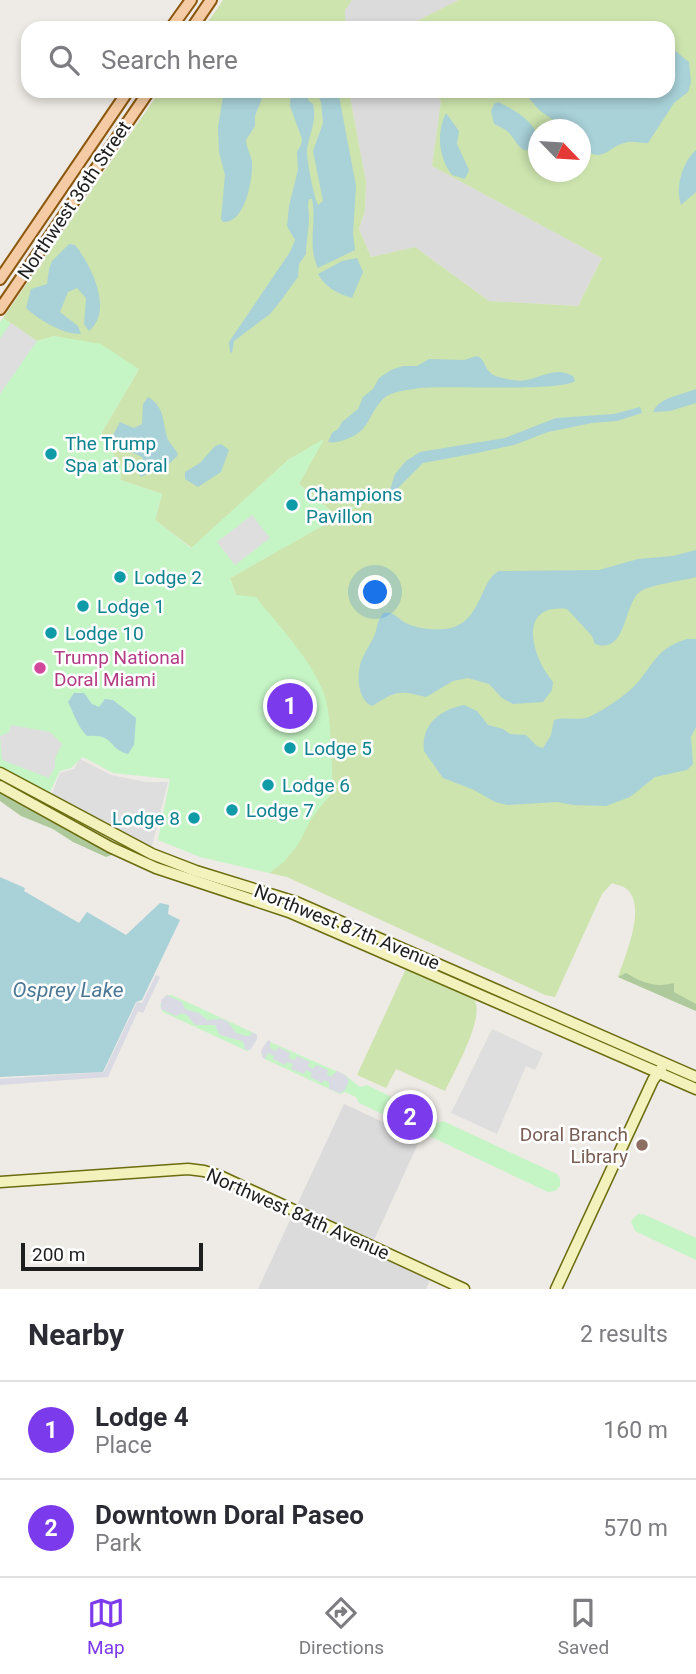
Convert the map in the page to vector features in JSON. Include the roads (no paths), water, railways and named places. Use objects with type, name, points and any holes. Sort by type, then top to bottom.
[{"type":"main road","points":[[197,21],[211,0]]},
{"type":"main road","points":[[177,21],[187,5]]},
{"type":"main road","name":"Northwest 36th Street","points":[[0,279],[123,98]]},
{"type":"main road","name":"Northwest 36th Street","points":[[0,309],[94,171],[140,98]]},
{"type":"main road","points":[[81,161],[94,171]]},
{"type":"main road","name":"Northwest 87th Avenue","points":[[0,773],[141,849],[196,871],[296,902],[696,1077]]},
{"type":"main road","name":"Northwest 87th Avenue","points":[[0,786],[135,859],[187,880],[289,912],[696,1089]]},
{"type":"main road","points":[[135,859],[141,849]]},
{"type":"main road","points":[[656,1060],[657,1073]]},
{"type":"main road","points":[[556,1289],[657,1073],[667,1065]]},
{"type":"main road","name":"Northwest 84th Avenue","points":[[0,1182],[188,1169],[204,1171],[464,1289]]},
{"type":"water","points":[[675,51],[689,62],[691,82],[688,92],[674,103],[648,143],[627,142],[603,154],[594,155],[591,154],[591,119],[552,119],[529,98],[675,98]]},
{"type":"water","points":[[223,98],[262,98],[255,116],[255,126],[246,140],[252,162],[246,199],[237,216],[231,221],[223,222],[221,219],[225,175],[219,152],[218,127]]},
{"type":"water","points":[[291,98],[308,98],[313,104],[314,121],[307,154],[318,205],[323,201],[313,151],[323,123],[319,98],[339,98],[356,186],[353,233],[355,250],[318,268],[313,251],[312,199],[309,199],[306,254],[299,264],[298,277],[270,314],[234,341],[232,353],[229,342],[290,252],[295,240],[287,226],[298,170],[297,152],[302,139],[290,106]]},
{"type":"water","points":[[498,102],[528,122],[528,150],[522,149],[508,132],[494,124],[491,111]]},
{"type":"water","points":[[446,113],[459,131],[457,144],[469,170],[465,179],[452,175],[444,161],[440,137]]},
{"type":"water","points":[[696,150],[696,192],[681,205],[681,176]]},
{"type":"water","points":[[69,244],[75,245],[87,264],[100,300],[100,312],[89,331],[84,324],[86,298],[77,288],[68,292],[60,312],[78,326],[81,334],[51,326],[26,308],[31,289],[47,284],[52,261]]},
{"type":"water","points":[[357,258],[363,272],[352,298],[332,289],[318,274],[342,261]]},
{"type":"water","points":[[477,356],[490,373],[502,378],[523,381],[561,372],[573,376],[575,381],[548,386],[434,387],[400,391],[383,399],[359,432],[342,441],[328,442],[342,422],[358,409],[363,397],[373,389],[379,378],[391,370],[403,366],[417,366],[429,359],[464,360]]},
{"type":"water","points":[[696,389],[696,403],[670,411],[653,412],[660,403]]},
{"type":"water","points":[[148,397],[161,411],[168,440],[178,455],[167,466],[152,462],[147,474],[141,477],[136,471],[143,458],[121,449],[112,437],[120,422],[134,428],[142,424],[143,404]]},
{"type":"water","points":[[640,407],[642,413],[617,421],[548,432],[514,445],[423,463],[395,491],[389,493],[395,474],[406,461],[420,452],[505,438],[556,418],[614,414]]},
{"type":"water","points":[[221,444],[229,450],[221,472],[198,487],[185,479],[185,472],[200,463],[215,446]]},
{"type":"water","points":[[696,550],[696,577],[641,591],[635,597],[624,626],[614,642],[606,645],[595,644],[592,636],[567,609],[551,609],[540,614],[533,634],[535,647],[545,672],[553,682],[552,690],[543,702],[513,704],[502,698],[489,684],[468,678],[453,681],[426,697],[398,693],[372,706],[361,694],[360,665],[384,613],[391,613],[418,627],[451,628],[469,617],[488,583],[499,571],[599,570],[638,559],[673,556]]},
{"type":"water","points":[[687,639],[696,639],[696,727],[691,737],[693,764],[687,770],[655,777],[630,797],[606,806],[557,802],[507,805],[443,778],[424,751],[425,734],[433,720],[455,707],[464,705],[477,711],[488,725],[510,734],[526,735],[543,748],[551,735],[554,720],[586,718],[604,709],[634,686],[664,651]]},
{"type":"water","points":[[74,693],[84,693],[92,704],[99,707],[105,699],[113,700],[136,718],[134,745],[128,754],[121,752],[103,737],[87,736],[68,702]]},
{"type":"water","name":"Osprey Lake","points":[[0,877],[25,888],[24,891],[79,923],[87,912],[126,935],[160,903],[169,905],[168,914],[180,920],[142,1000],[136,1002],[103,1072],[0,1077]]},
{"type":"place","name":"The Trump Spa at Doral","points":[[51,454]]},
{"type":"place","name":"Champions Pavillon","points":[[292,505]]},
{"type":"place","name":"Lodge 2","points":[[120,577]]},
{"type":"place","name":"Lodge 1","points":[[83,606]]},
{"type":"place","name":"Lodge 10","points":[[51,633]]},
{"type":"place","name":"Trump National Doral Miami","points":[[40,668]]},
{"type":"place","name":"Lodge 4","points":[[290,706]]},
{"type":"place","name":"Lodge 5","points":[[290,748]]},
{"type":"place","name":"Lodge 6","points":[[268,785]]},
{"type":"place","name":"Lodge 7","points":[[232,810]]},
{"type":"place","name":"Lodge 8","points":[[194,818]]},
{"type":"place","name":"Downtown Doral Paseo","points":[[410,1117]]},
{"type":"place","name":"Doral Branch Library","points":[[642,1145]]}]
